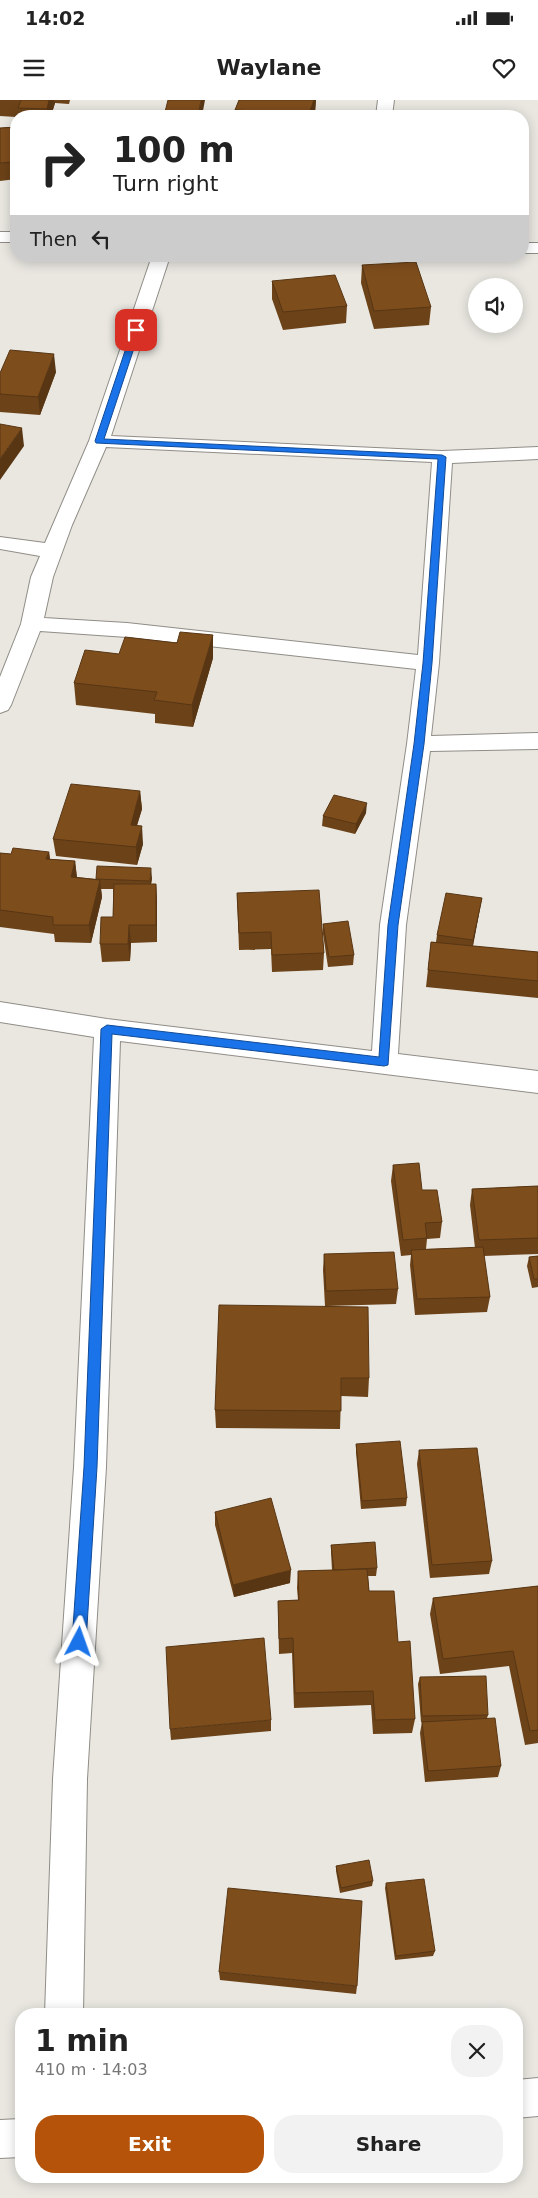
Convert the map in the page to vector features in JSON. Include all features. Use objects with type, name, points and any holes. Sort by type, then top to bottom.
[{"type":"street","points":[[0,705],[32,624],[42,577],[99,441],[159,262]]},
{"type":"street","points":[[99,441],[442,457],[538,453]]},
{"type":"street","points":[[384,1062],[393,925],[419,744],[428,663],[442,457]]},
{"type":"street","points":[[0,543],[52,551]]},
{"type":"street","points":[[32,624],[127,630],[428,663]]},
{"type":"street","points":[[419,744],[474,741],[538,741]]},
{"type":"street","points":[[0,1012],[107,1029],[538,1082]]},
{"type":"street","points":[[64,2008],[70,1779],[90,1467],[107,1029]]},
{"type":"street","points":[[523,2098],[538,2097]]},
{"type":"street","points":[[0,2139],[15,2138]]},
{"type":"building","points":[[21,100],[49,100],[47,109],[18,108]]},
{"type":"building","points":[[168,100],[201,100],[199,110],[166,110]]},
{"type":"building","points":[[239,100],[314,100],[310,110],[235,110]]},
{"type":"building","points":[[10,127],[10,162],[0,163],[0,128]]},
{"type":"building","points":[[416,262],[431,307],[374,311],[362,265]]},
{"type":"building","points":[[335,275],[347,306],[283,312],[272,281]]},
{"type":"building","points":[[10,350],[54,354],[38,397],[0,394],[0,373]]},
{"type":"building","points":[[0,424],[22,428],[0,459]]},
{"type":"building","points":[[180,632],[213,635],[192,705],[154,700],[157,692],[74,683],[85,650],[119,654],[125,637],[177,643]]},
{"type":"building","points":[[71,784],[140,791],[131,825],[142,826],[136,847],[53,839]]},
{"type":"building","points":[[334,795],[367,803],[356,824],[323,816]]},
{"type":"building","points":[[13,848],[49,852],[46,859],[75,861],[71,877],[100,880],[89,925],[53,925],[53,917],[0,910],[0,853],[11,854]]},
{"type":"building","points":[[97,866],[151,868],[150,881],[96,879]]},
{"type":"building","points":[[114,884],[156,884],[156,925],[129,925],[128,944],[100,944],[101,917],[113,917]]},
{"type":"building","points":[[319,890],[324,953],[272,955],[271,932],[239,933],[237,893]]},
{"type":"building","points":[[446,893],[482,898],[473,940],[437,935]]},
{"type":"building","points":[[348,921],[354,955],[329,957],[323,924]]},
{"type":"building","points":[[431,942],[538,952],[538,981],[428,970]]},
{"type":"building","points":[[419,1163],[422,1190],[437,1190],[442,1222],[425,1223],[427,1238],[403,1240],[393,1165]]},
{"type":"building","points":[[538,1186],[538,1238],[479,1240],[472,1189]]},
{"type":"building","points":[[483,1247],[490,1297],[417,1299],[411,1250]]},
{"type":"building","points":[[394,1252],[398,1289],[326,1291],[324,1254]]},
{"type":"building","points":[[538,1256],[538,1279],[534,1279],[529,1257]]},
{"type":"building","points":[[219,1305],[368,1307],[369,1378],[341,1378],[341,1411],[215,1410]]},
{"type":"building","points":[[400,1441],[407,1498],[362,1501],[356,1444]]},
{"type":"building","points":[[477,1448],[492,1561],[432,1565],[419,1450]]},
{"type":"building","points":[[271,1498],[291,1570],[233,1585],[215,1512]]},
{"type":"building","points":[[375,1542],[377,1568],[334,1570],[331,1545]]},
{"type":"building","points":[[367,1569],[369,1591],[394,1591],[398,1642],[410,1641],[415,1719],[375,1720],[373,1691],[295,1693],[293,1638],[279,1639],[278,1601],[299,1600],[298,1571]]},
{"type":"building","points":[[538,1586],[538,1730],[530,1731],[513,1651],[443,1659],[433,1598]]},
{"type":"building","points":[[264,1638],[271,1720],[170,1729],[166,1647]]},
{"type":"building","points":[[486,1676],[488,1715],[422,1716],[420,1677]]},
{"type":"building","points":[[495,1718],[501,1766],[428,1771],[422,1722]]},
{"type":"building","points":[[369,1860],[373,1881],[341,1888],[336,1866]]},
{"type":"building","points":[[424,1879],[435,1951],[396,1956],[386,1883]]},
{"type":"building","points":[[228,1888],[362,1901],[357,1986],[219,1972]]},
{"type":"route","points":[[79,1642],[90,1467],[107,1029],[384,1062],[393,925],[409,823],[428,663],[442,457],[99,441],[136,330]]}]
